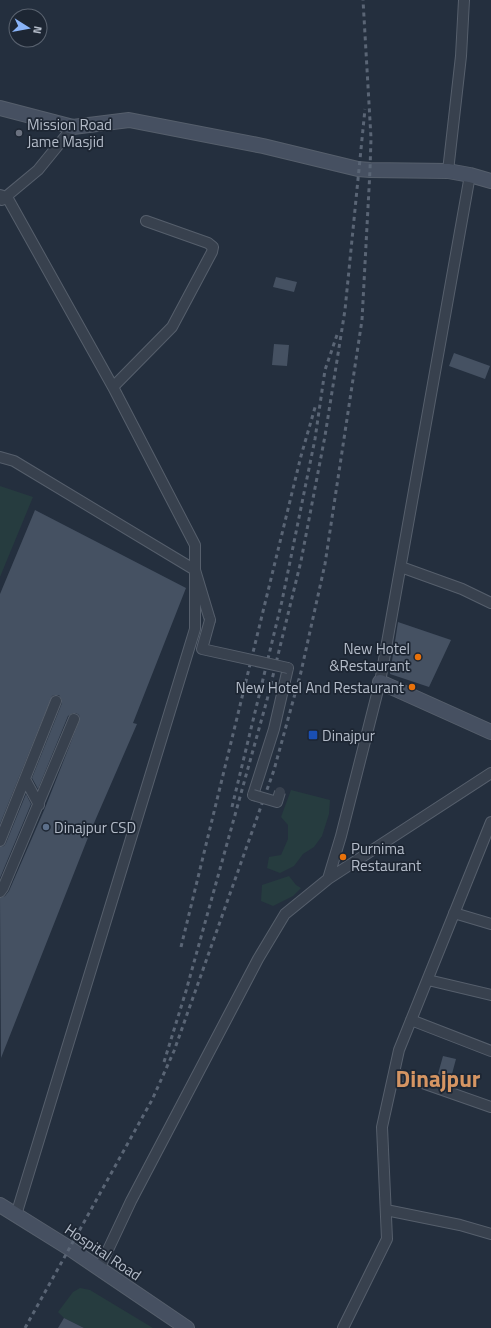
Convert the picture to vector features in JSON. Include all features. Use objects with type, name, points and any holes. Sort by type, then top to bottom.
[{"type":"street","points":[[448,171],[460,56],[464,0]]},
{"type":"street","points":[[0,108],[73,127],[129,120],[263,146],[358,169],[448,171],[491,181]]},
{"type":"street","points":[[16,1215],[195,629],[195,545],[113,387],[2,198],[38,170],[73,127]]},
{"type":"street","points":[[328,879],[341,836],[380,682],[470,175]]},
{"type":"street","points":[[113,387],[172,327],[212,252],[213,247],[208,243],[146,221]]},
{"type":"street","points":[[0,457],[14,460],[195,570],[210,620],[202,649],[288,668],[274,729],[253,795],[277,802],[280,792]]},
{"type":"street","points":[[401,567],[462,589],[491,603]]},
{"type":"street","points":[[380,682],[491,732]]},
{"type":"street","points":[[0,841],[56,701]]},
{"type":"street","points":[[0,892],[39,805],[74,719]]},
{"type":"street","points":[[99,1269],[131,1200],[258,959],[286,914],[328,879],[491,773]]},
{"type":"street","points":[[25,779],[39,805]]},
{"type":"street","points":[[343,1328],[387,1239],[382,1127],[399,1050],[491,822]]},
{"type":"street","points":[[454,913],[491,924]]},
{"type":"street","points":[[428,980],[491,995]]},
{"type":"street","points":[[411,1020],[491,1051]]},
{"type":"street","points":[[394,1073],[491,1107]]},
{"type":"street","name":"Hospital Road","points":[[0,1205],[187,1328]]},
{"type":"street","points":[[386,1210],[460,1225],[491,1234]]},
{"type":"green space","points":[[0,486],[33,497],[0,577]]},
{"type":"green space","points":[[291,790],[330,800],[329,814],[322,836],[314,847],[303,854],[294,866],[280,873],[267,868],[269,857],[281,855],[288,839],[288,825],[281,817]]},
{"type":"green space","points":[[289,876],[296,885],[301,888],[293,896],[273,906],[261,901],[262,885]]},
{"type":"green space","points":[[80,1288],[90,1290],[153,1328],[84,1328],[64,1318],[58,1312],[73,1292]]},
{"type":"building","points":[[276,277],[297,282],[294,292],[273,287]]},
{"type":"building","points":[[274,344],[289,345],[287,366],[272,365]]},
{"type":"building","points":[[454,353],[490,366],[485,379],[449,366]]},
{"type":"building","name":"Dinajpur CSD","points":[[35,510],[186,588],[133,723],[137,724],[91,830],[1,1058],[0,898],[5,896],[9,891],[45,808],[80,719],[79,715],[76,713],[68,716],[38,789],[32,778],[62,703],[59,695],[52,696],[0,824],[0,594]]},
{"type":"building","name":"New Hotel &Restaurant","points":[[398,622],[451,640],[429,687],[390,674]]},
{"type":"building","points":[[26,794],[31,804],[0,878],[0,847],[4,846],[6,843]]},
{"type":"building","points":[[443,1056],[456,1059],[449,1085],[436,1081]]},
{"type":"building","points":[[64,1318],[84,1328],[58,1328]]},
{"type":"railway","points":[[25,1328],[152,1100],[174,1051],[274,770],[301,672],[325,564],[362,320],[371,138],[363,0]]},
{"type":"railway","points":[[164,1062],[186,991],[267,700],[301,561],[325,436],[345,310],[365,109]]},
{"type":"railway","points":[[232,807],[282,601],[315,439],[325,370],[337,335]]},
{"type":"railway","points":[[181,947],[301,456],[316,404]]},
{"type":"place","name":"Mission Road Jame Masjid","points":[[19,133]]},
{"type":"place","name":"New Hotel &Restaurant","points":[[418,657]]},
{"type":"place","name":"New Hotel And Restaurant","points":[[412,687]]},
{"type":"place","name":"Dinajpur","points":[[313,735]]},
{"type":"place","name":"Dinajpur CSD","points":[[46,827]]},
{"type":"place","name":"Purnima Restaurant","points":[[343,857]]},
{"type":"district","name":"Dinajpur","points":[[438,1078]]}]
